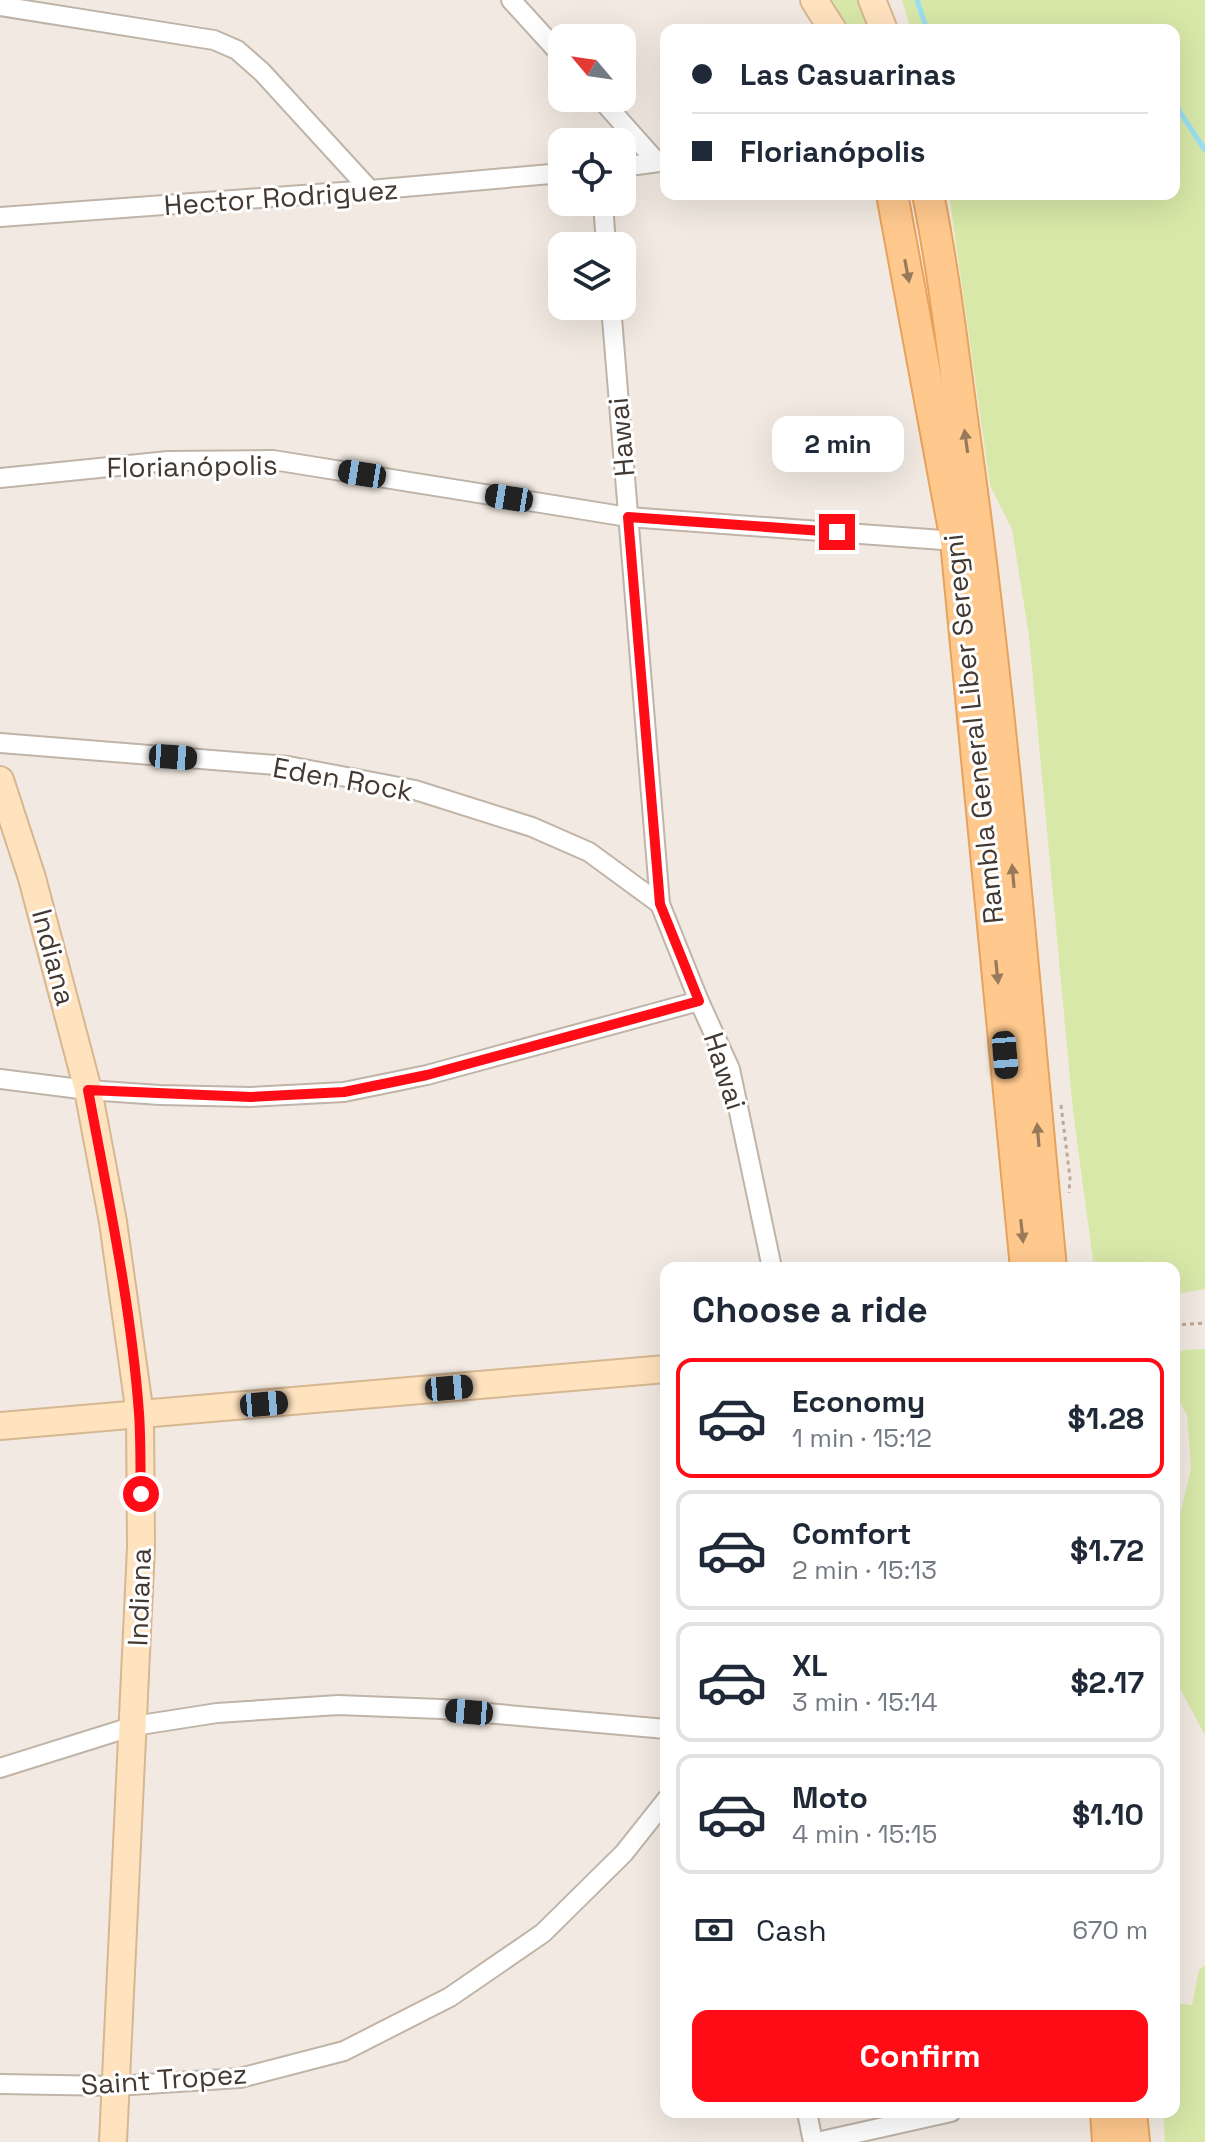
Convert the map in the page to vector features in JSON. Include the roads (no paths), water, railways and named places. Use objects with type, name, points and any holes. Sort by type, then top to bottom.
[{"type":"main road","name":"Rambla General Liber Seregni","points":[[893,200],[956,541],[1025,1262]]},
{"type":"main road","name":"Rambla General Liber Seregni","points":[[929,200],[944,284],[976,519],[1050,1262]]},
{"type":"main road","points":[[1106,2118],[1108,2142]]},
{"type":"main road","points":[[1132,2118],[1134,2142]]},
{"type":"street","points":[[511,0],[548,41]]},
{"type":"street","points":[[814,0],[829,24]]},
{"type":"street","points":[[872,0],[882,24]]},
{"type":"street","points":[[0,6],[214,40],[237,50],[262,72],[370,190]]},
{"type":"street","points":[[614,112],[660,159]]},
{"type":"street","points":[[636,165],[660,161]]},
{"type":"street","name":"Hector Rodriguez","points":[[0,217],[548,174]]},
{"type":"street","name":"Hawai","points":[[612,320],[660,904],[730,1069],[771,1262]]},
{"type":"street","name":"Florianópolis","points":[[0,478],[168,461],[273,460],[628,517],[956,541]]},
{"type":"street","name":"Eden Rock","points":[[0,743],[288,766],[415,790],[532,827],[589,852],[660,904]]},
{"type":"street","name":"Indiana","points":[[0,780],[32,878],[88,1090],[113,1222],[140,1415],[141,1547],[113,2142]]},
{"type":"street","points":[[0,1079],[88,1090],[251,1097],[344,1092],[427,1075],[699,1001]]},
{"type":"street","points":[[0,1426],[660,1370]]},
{"type":"street","points":[[0,1768],[134,1726],[217,1713],[338,1705],[441,1709],[660,1728]]},
{"type":"street","name":"Saint Tropez","points":[[0,2084],[115,2086],[240,2078],[344,2051],[450,1997],[543,1933],[624,1853],[660,1808]]},
{"type":"street","points":[[809,2118],[815,2142],[924,2118]]},
{"type":"waterway","points":[[917,0],[925,24]]},
{"type":"waterway","points":[[1180,112],[1205,150]]}]
